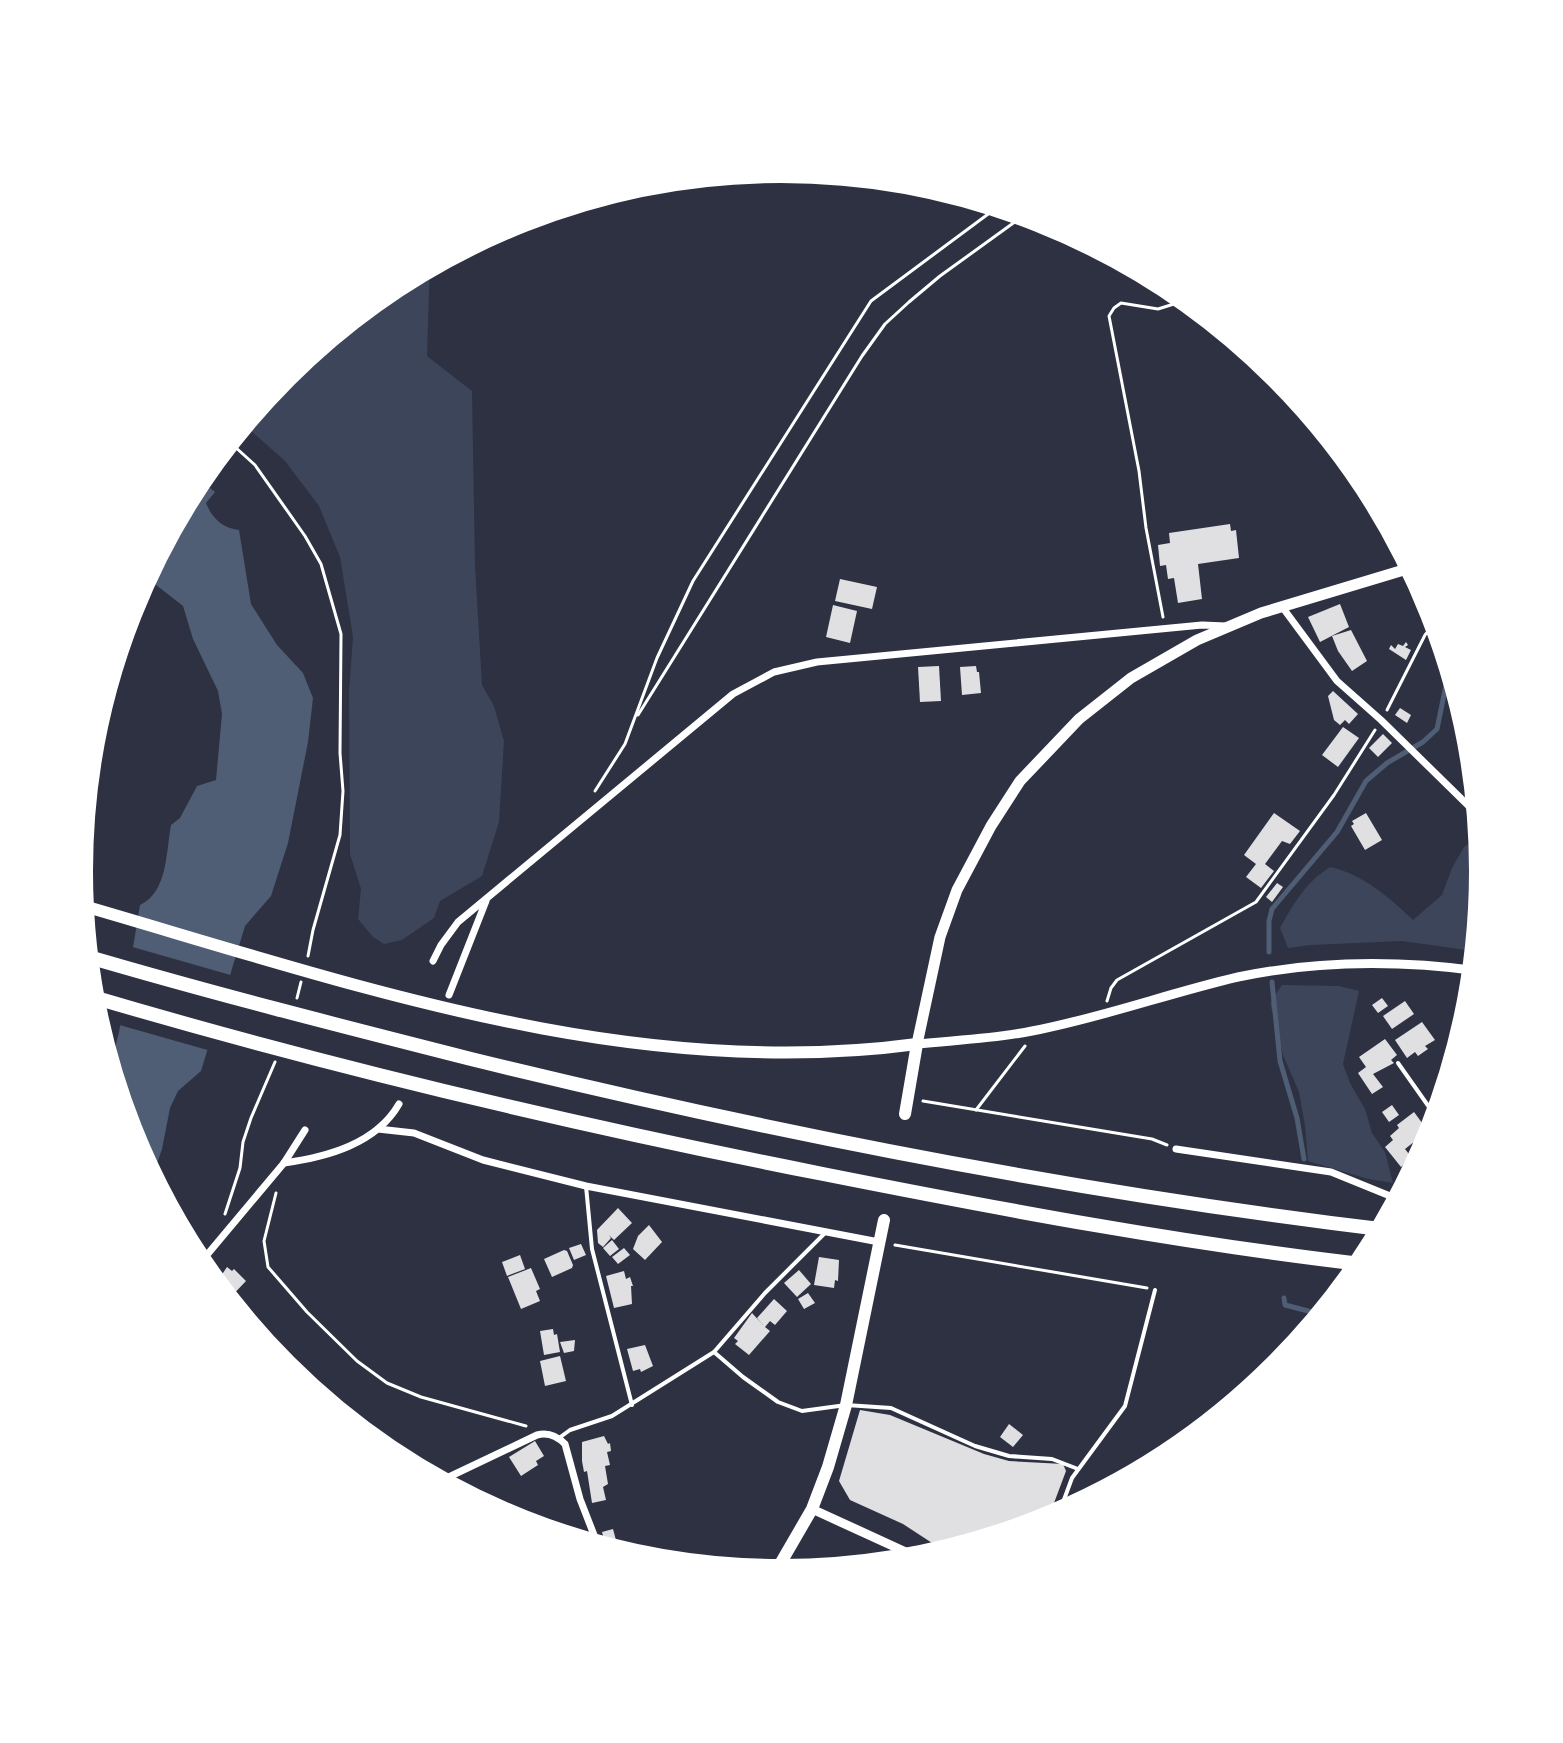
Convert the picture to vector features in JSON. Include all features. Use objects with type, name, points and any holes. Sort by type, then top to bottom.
[{"type":"highway","points":[[94,958],[367,1033],[692,1111],[911,1155],[1113,1190],[1376,1228]]},
{"type":"highway","points":[[100,999],[348,1068],[527,1112],[904,1191],[1105,1227],[1354,1263]]},
{"type":"main road","points":[[905,1114],[940,937],[957,890],[991,826],[1020,781],[1079,719],[1131,678],[1197,640],[1228,626],[1405,570]]},
{"type":"main road","points":[[89,907],[387,994],[566,1034],[669,1048],[786,1055],[854,1052],[917,1044]]},
{"type":"main road","points":[[780,1565],[812,1509],[828,1467],[846,1405],[884,1220]]},
{"type":"street","points":[[1283,608],[1337,681],[1472,809]]},
{"type":"street","points":[[433,961],[458,922],[733,694],[774,672],[817,662],[1166,628],[1228,626]]},
{"type":"street","points":[[449,995],[487,899]]},
{"type":"street","points":[[917,1044],[1026,1032],[1236,978],[1285,969],[1400,962],[1468,970]]},
{"type":"street","points":[[284,1163],[317,1159],[355,1144],[391,1118],[399,1104]]},
{"type":"street","points":[[378,1129],[414,1133],[483,1160],[586,1186],[879,1242]]},
{"type":"street","points":[[205,1257],[284,1163],[305,1130]]},
{"type":"street","points":[[1176,1149],[1331,1172],[1393,1197]]},
{"type":"street","points":[[446,1478],[544,1433],[559,1438],[565,1444],[580,1499],[596,1539]]},
{"type":"street","points":[[812,1509],[908,1553]]},
{"type":"lane","points":[[1398,1063],[1432,1111]]},
{"type":"lane","points":[[586,1186],[592,1249],[632,1405]]},
{"type":"lane","points":[[559,1438],[570,1430],[612,1416],[632,1405],[714,1352],[765,1293],[825,1233]]},
{"type":"lane","points":[[1062,1505],[1072,1478],[1125,1406],[1155,1290]]},
{"type":"lane","points":[[714,1352],[778,1402],[802,1411],[846,1405],[891,1408],[975,1446],[1009,1456],[1052,1459],[1078,1469]]},
{"type":"path","points":[[636,718],[651,671],[693,581],[871,301],[992,211]]},
{"type":"path","points":[[591,798],[625,744],[636,718],[885,324],[940,276],[1018,220]]},
{"type":"path","points":[[1166,628],[1109,316],[1121,303],[1158,309],[1178,303]]},
{"type":"path","points":[[234,446],[255,465],[316,555],[341,634],[340,753],[343,791],[340,835],[306,962]]},
{"type":"path","points":[[1105,1013],[1108,994],[1117,980],[1242,910],[1265,892],[1334,795],[1381,720],[1430,629]]},
{"type":"path","points":[[295,1005],[303,976]]},
{"type":"path","points":[[976,1110],[1025,1046],[1026,1032]]},
{"type":"path","points":[[224,1233],[225,1212],[240,1168],[243,1142],[275,1062]]},
{"type":"path","points":[[907,1099],[1152,1139],[1176,1149]]},
{"type":"path","points":[[277,1189],[264,1241],[268,1267],[307,1312],[357,1361],[387,1383],[421,1397],[544,1433]]},
{"type":"path","points":[[879,1242],[1155,1290]]},
{"type":"shaded area","points":[[430,274],[427,356],[472,391],[475,565],[482,685],[494,706],[504,741],[499,822],[482,876],[440,901],[434,918],[402,940],[384,944],[373,937],[358,919],[361,889],[350,854],[349,691],[353,637],[340,557],[319,506],[285,461],[248,428],[324,350],[359,321]]},
{"type":"shaded area","points":[[206,485],[215,492],[206,503],[211,513],[223,525],[239,530],[251,604],[277,645],[303,673],[313,698],[308,742],[288,843],[271,896],[245,926],[201,1071],[178,1091],[170,1108],[155,1168],[141,1137],[113,1055],[140,905],[156,891],[161,881],[171,825],[180,818],[197,786],[216,780],[222,714],[218,691],[193,639],[183,606],[152,582]]},
{"type":"shaded area","points":[[1474,839],[1474,917],[1470,951],[1402,941],[1288,948],[1280,928],[1307,886],[1330,867],[1365,881],[1413,920],[1442,895],[1464,847]]},
{"type":"shaded area","points":[[1282,985],[1339,986],[1359,991],[1343,1064],[1365,1109],[1372,1133],[1385,1152],[1393,1183],[1308,1161],[1299,1092],[1283,1055],[1270,1003]]},
{"type":"pier","points":[[129,946],[234,976],[211,1051],[116,1024]]},
{"type":"building","points":[[1230,524],[1231,531],[1236,530],[1239,558],[1198,564],[1202,599],[1178,603],[1174,578],[1168,579],[1166,565],[1160,566],[1158,545],[1170,543],[1169,533]]},
{"type":"building","points":[[840,579],[877,587],[872,609],[835,601]]},
{"type":"building","points":[[1340,604],[1349,627],[1320,642],[1308,617]]},
{"type":"building","points":[[833,605],[857,611],[850,643],[826,637]]},
{"type":"building","points":[[1351,630],[1367,661],[1352,671],[1332,636]]},
{"type":"building","points":[[1406,642],[1408,645],[1405,647],[1411,650],[1406,660],[1389,649],[1391,645],[1395,649],[1398,644],[1403,646]]},
{"type":"building","points":[[939,666],[941,701],[920,702],[918,667]]},
{"type":"building","points":[[976,666],[981,693],[962,695],[960,667]]},
{"type":"building","points":[[1333,691],[1358,714],[1349,724],[1345,720],[1340,725],[1334,720],[1328,696]]},
{"type":"building","points":[[1400,708],[1411,715],[1407,723],[1395,715]]},
{"type":"building","points":[[1343,727],[1359,738],[1338,767],[1322,755]]},
{"type":"building","points":[[1383,734],[1392,743],[1378,757],[1369,748]]},
{"type":"building","points":[[1274,813],[1300,831],[1290,844],[1282,841],[1265,864],[1274,871],[1261,888],[1246,877],[1256,864],[1244,855]]},
{"type":"building","points":[[1366,813],[1382,840],[1365,850],[1351,826],[1354,824],[1352,821]]},
{"type":"building","points":[[1277,883],[1283,887],[1272,902],[1266,897]]},
{"type":"building","points":[[1382,998],[1388,1006],[1378,1013],[1372,1005]]},
{"type":"building","points":[[1405,1001],[1414,1014],[1392,1029],[1383,1016]]},
{"type":"building","points":[[1422,1022],[1435,1040],[1425,1046],[1428,1049],[1418,1056],[1415,1052],[1407,1058],[1395,1040]]},
{"type":"building","points":[[1385,1039],[1397,1055],[1391,1060],[1394,1063],[1373,1074],[1383,1087],[1372,1094],[1358,1073],[1366,1067],[1359,1057]]},
{"type":"building","points":[[1392,1105],[1399,1115],[1389,1122],[1382,1112]]},
{"type":"building","points":[[1414,1112],[1425,1128],[1423,1135],[1405,1149],[1412,1158],[1401,1167],[1385,1147],[1393,1140],[1390,1136],[1399,1128],[1397,1125]]},
{"type":"building","points":[[618,1208],[632,1223],[614,1240],[609,1235],[611,1238],[603,1247],[598,1243],[597,1230]]},
{"type":"building","points":[[649,1225],[662,1242],[645,1260],[633,1249],[638,1236]]},
{"type":"building","points":[[612,1240],[619,1249],[610,1256],[603,1248]]},
{"type":"building","points":[[581,1244],[586,1255],[574,1260],[569,1248]]},
{"type":"building","points":[[624,1248],[630,1255],[618,1264],[612,1257]]},
{"type":"building","points":[[564,1250],[572,1268],[552,1277],[544,1259]]},
{"type":"building","points":[[520,1255],[525,1269],[507,1276],[502,1262]]},
{"type":"building","points":[[819,1257],[839,1260],[838,1281],[835,1280],[834,1288],[814,1285]]},
{"type":"building","points":[[227,1267],[232,1271],[234,1269],[246,1281],[232,1295],[220,1278]]},
{"type":"building","points":[[531,1268],[540,1289],[536,1291],[540,1301],[521,1309],[508,1277]]},
{"type":"building","points":[[799,1270],[811,1284],[797,1297],[784,1283]]},
{"type":"building","points":[[624,1271],[626,1279],[630,1277],[633,1286],[632,1304],[614,1308],[606,1276]]},
{"type":"building","points":[[808,1293],[815,1303],[804,1309],[798,1299]]},
{"type":"building","points":[[774,1299],[787,1311],[775,1325],[770,1321],[765,1327],[770,1331],[749,1355],[735,1344],[738,1341],[734,1338],[752,1313],[763,1325],[757,1318]]},
{"type":"building","points":[[553,1329],[560,1352],[544,1355],[540,1331]]},
{"type":"building","points":[[575,1340],[574,1351],[564,1353],[560,1342]]},
{"type":"building","points":[[645,1345],[653,1366],[641,1372],[640,1369],[633,1371],[627,1349]]},
{"type":"building","points":[[560,1356],[566,1381],[545,1386],[540,1361]]},
{"type":"building","points":[[860,1410],[890,1415],[984,1454],[1009,1461],[1063,1464],[1066,1471],[1051,1510],[1004,1528],[938,1547],[903,1524],[850,1500],[839,1481]]},
{"type":"building","points":[[1009,1424],[1023,1435],[1013,1447],[1000,1437]]},
{"type":"building","points":[[604,1436],[610,1443],[611,1451],[607,1452],[610,1465],[605,1466],[608,1484],[603,1487],[606,1500],[592,1503],[587,1471],[584,1472],[582,1461],[582,1442]]},
{"type":"building","points":[[535,1441],[544,1456],[536,1461],[538,1465],[521,1476],[509,1457]]},
{"type":"building","points":[[613,1529],[617,1544],[605,1542],[602,1532]]},
{"type":"waterway","points":[[1269,952],[1272,909],[1337,832],[1366,781],[1437,729],[1447,679]]},
{"type":"waterway","points":[[1272,982],[1280,1061],[1297,1118],[1304,1159]]},
{"type":"waterway","points":[[1284,1298],[1285,1305],[1315,1314]]}]
